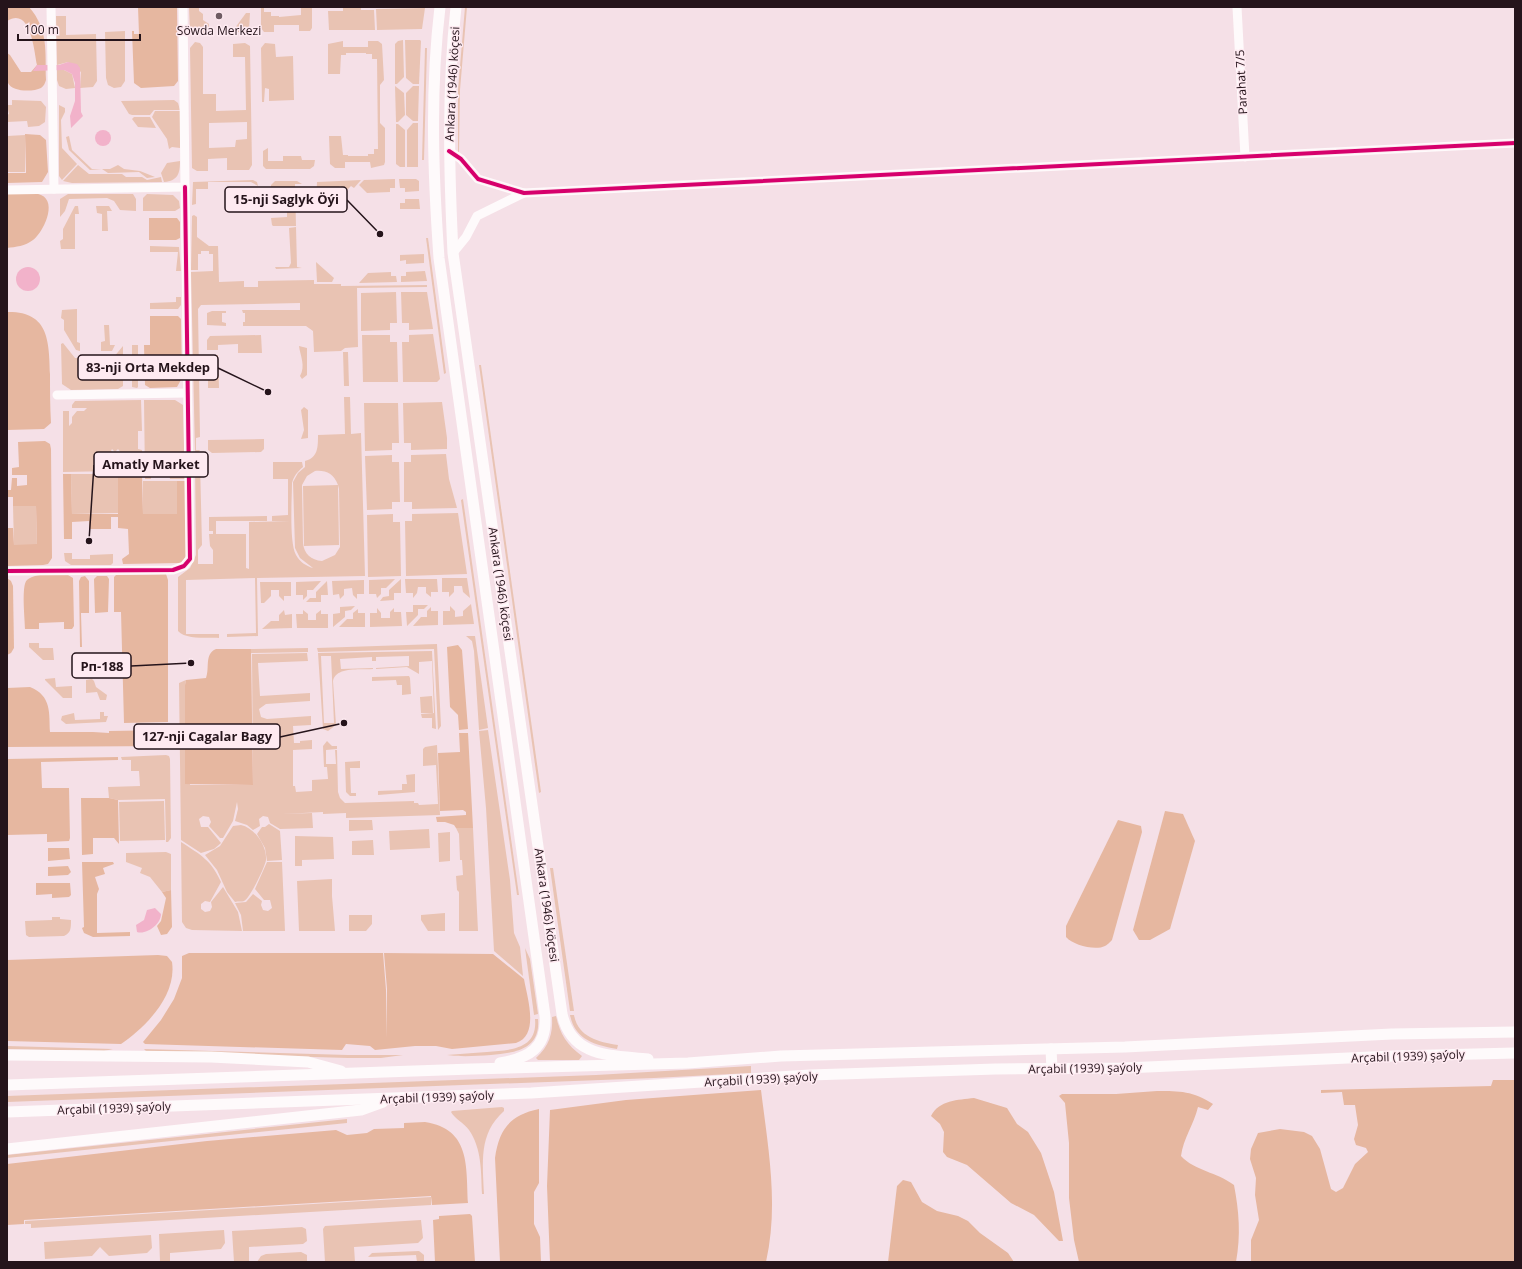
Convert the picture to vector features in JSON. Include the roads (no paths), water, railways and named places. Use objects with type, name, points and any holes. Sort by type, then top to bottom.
[{"type":"main road","name":"Ankara (1946) köçesi","points":[[440,7],[436,42],[432,133],[439,258],[546,1023],[540,1042],[533,1052],[510,1061],[472,1069]]},
{"type":"main road","name":"Ankara (1946) köçesi","points":[[456,7],[449,96],[449,151],[453,253],[564,1021],[573,1039],[592,1051],[688,1063]]},
{"type":"main road","name":"Arçabil (1939) şaýoly","points":[[7,1085],[688,1063],[781,1056],[1212,1044],[1392,1034],[1515,1032]]},
{"type":"main road","points":[[1051,1049],[1052,1069]]},
{"type":"main road","points":[[996,1050],[996,1069]]},
{"type":"main road","name":"Arçabil (1939) şaýoly","points":[[7,1112],[531,1093],[810,1076],[996,1069],[1125,1068],[1393,1056],[1515,1053]]},
{"type":"main road","points":[[7,1055],[211,1057],[308,1062],[351,1074]]},
{"type":"main road","points":[[7,1149],[361,1110],[392,1099]]},
{"type":"street","points":[[51,7],[54,189]]},
{"type":"street","points":[[7,571],[173,570],[188,563],[190,555],[183,7]]},
{"type":"street","name":"Parahat 7/5","points":[[1237,7],[1245,157]]},
{"type":"street","points":[[449,151],[461,159],[478,179],[524,193],[1515,143]]},
{"type":"street","points":[[7,190],[185,187]]},
{"type":"street","points":[[453,253],[466,237],[477,216],[524,193]]},
{"type":"street","points":[[57,395],[187,393]]},
{"type":"place","name":"Söwda Merkezi","points":[[219,16]]},
{"type":"place","name":"15-nji Saglyk Öýi","points":[[380,234]]},
{"type":"place","name":"83-nji Orta Mekdep","points":[[268,392]]},
{"type":"place","name":"Amatly Market","points":[[89,541]]},
{"type":"place","name":"Рп-188","points":[[191,663]]},
{"type":"place","name":"127-nji Cagalar Bagy","points":[[344,723]]}]
